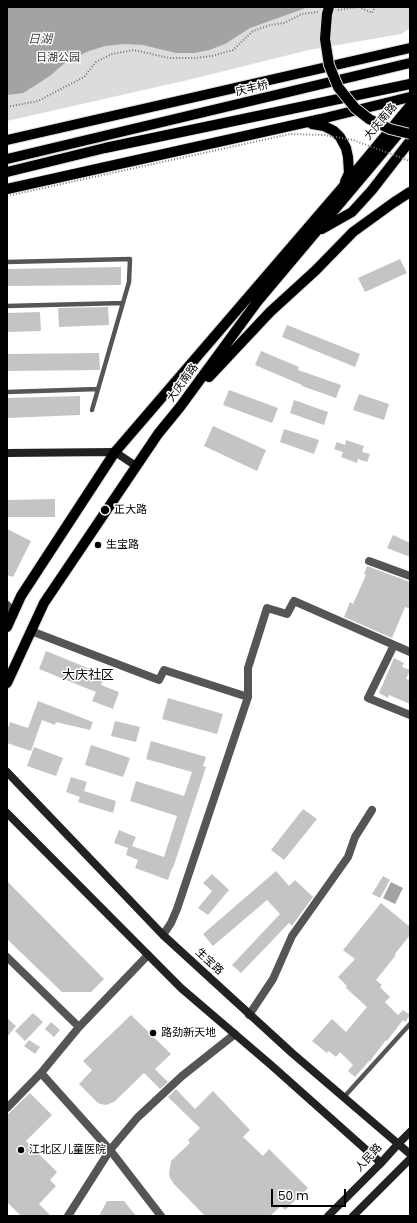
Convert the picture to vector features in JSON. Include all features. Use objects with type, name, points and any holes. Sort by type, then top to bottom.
[{"type":"main road","points":[[330,10],[327,14],[325,39],[329,65],[338,87],[355,108],[369,119],[390,129],[410,134]]},
{"type":"main road","points":[[7,140],[410,48]]},
{"type":"main road","name":"庆丰桥","points":[[7,159],[410,63]]},
{"type":"main road","points":[[7,172],[105,148],[410,84]]},
{"type":"main road","points":[[7,189],[306,123],[410,97]]},
{"type":"main road","name":"大庆南路","points":[[7,627],[10,608],[21,596],[115,452],[342,188],[410,106]]},
{"type":"main road","name":"大庆南路","points":[[7,683],[44,603],[158,434],[180,407],[257,302],[410,120]]},
{"type":"main road","points":[[306,123],[324,126],[334,131],[340,137],[346,148],[348,157],[348,173],[342,188]]},
{"type":"main road","points":[[315,234],[352,212],[372,190],[410,141]]},
{"type":"main road","points":[[180,407],[270,312],[316,270],[353,232],[410,192]]},
{"type":"main road","points":[[7,453],[115,452],[136,466]]},
{"type":"main road","name":"生宝路","points":[[7,772],[163,935],[249,1014],[410,1154]]},
{"type":"main road","points":[[7,813],[180,988],[271,1065],[381,1163]]},
{"type":"main road","name":"人民路","points":[[328,1216],[410,1132]]},
{"type":"main road","points":[[353,1216],[410,1159]]},
{"type":"street","points":[[369,561],[410,576]]},
{"type":"street","points":[[163,935],[171,923],[177,909],[248,697],[248,668],[267,608],[287,614],[294,601],[410,652]]},
{"type":"street","points":[[31,631],[159,680],[164,670],[248,697]]},
{"type":"street","points":[[394,645],[368,698],[410,715]]},
{"type":"street","points":[[249,1014],[273,979],[292,936],[348,857],[355,837],[372,810]]},
{"type":"street","points":[[7,1108],[41,1073],[79,1027],[148,955]]},
{"type":"street","points":[[7,957],[79,1027]]},
{"type":"street","points":[[68,1216],[110,1150],[137,1118],[182,1076],[235,1034]]},
{"type":"street","points":[[41,1073],[110,1150],[160,1216]]},
{"type":"lane","points":[[7,262],[130,259],[129,282],[92,410]]},
{"type":"lane","points":[[7,306],[123,303]]},
{"type":"lane","points":[[7,392],[98,388]]},
{"type":"lane","points":[[344,1097],[410,1024]]},
{"type":"path","points":[[7,107],[38,101],[84,76],[96,62],[112,54],[134,50],[169,58],[195,58],[212,56],[233,50],[253,31],[270,25],[284,23],[302,14],[359,7],[372,13],[375,7]]},
{"type":"path","points":[[7,196],[290,134],[324,135],[353,140],[410,161]]},
{"type":"green space","name":"日湖公园","points":[[7,7],[410,7],[410,28],[401,34],[309,50],[192,79],[7,121]]},
{"type":"water","name":"日湖","points":[[7,7],[307,7],[250,28],[225,44],[209,50],[194,53],[176,53],[143,45],[124,44],[105,46],[89,51],[67,61],[51,75],[23,93],[7,95]]},
{"type":"water","points":[[391,882],[403,888],[395,904],[383,898]]},
{"type":"building","points":[[400,259],[407,273],[365,292],[358,278]]},
{"type":"building","points":[[121,267],[121,285],[7,286],[7,269]]},
{"type":"building","points":[[108,307],[109,325],[59,327],[58,308]]},
{"type":"building","points":[[40,312],[41,331],[7,332],[7,313]]},
{"type":"building","points":[[287,325],[360,354],[355,367],[282,337]]},
{"type":"building","points":[[261,351],[299,367],[298,370],[341,385],[336,398],[302,386],[255,365]]},
{"type":"building","points":[[99,353],[100,370],[7,371],[7,354]]},
{"type":"building","points":[[229,390],[278,408],[272,423],[223,405]]},
{"type":"building","points":[[359,394],[389,404],[384,420],[353,410]]},
{"type":"building","points":[[80,396],[80,415],[7,418],[7,398]]},
{"type":"building","points":[[294,400],[328,412],[324,425],[290,413]]},
{"type":"building","points":[[213,426],[266,450],[257,471],[204,446]]},
{"type":"building","points":[[284,429],[319,440],[314,454],[280,442]]},
{"type":"building","points":[[346,440],[364,446],[362,452],[370,454],[367,462],[358,459],[357,463],[341,457],[343,452],[334,449],[337,442],[345,445]]},
{"type":"building","points":[[55,499],[55,517],[7,517],[7,500]]},
{"type":"building","points":[[7,529],[31,541],[13,577],[7,575]]},
{"type":"building","points":[[393,535],[410,543],[410,557],[387,548]]},
{"type":"building","points":[[367,566],[410,582],[410,609],[405,607],[392,638],[344,617],[350,602],[353,604],[366,575],[364,574]]},
{"type":"building","points":[[46,651],[105,675],[101,685],[119,692],[113,709],[92,701],[96,692],[39,669]]},
{"type":"building","points":[[394,658],[404,663],[402,667],[410,670],[406,679],[410,680],[410,704],[389,695],[388,698],[379,693]]},
{"type":"building","points":[[168,698],[223,714],[217,734],[162,719]]},
{"type":"building","points":[[38,701],[93,722],[90,730],[56,722],[55,725],[42,720],[31,751],[7,743],[7,731],[10,722],[28,728]]},
{"type":"building","points":[[115,721],[140,727],[136,742],[111,736]]},
{"type":"building","points":[[151,741],[206,757],[203,766],[206,767],[168,880],[135,868],[138,860],[126,855],[128,848],[114,843],[119,830],[136,837],[132,846],[164,857],[177,816],[130,801],[136,781],[184,796],[192,772],[146,759]]},
{"type":"building","points":[[91,745],[130,758],[123,777],[85,765]]},
{"type":"building","points":[[34,747],[63,758],[56,776],[27,766]]},
{"type":"building","points":[[71,777],[87,782],[84,791],[116,801],[113,813],[78,802],[80,797],[66,792]]},
{"type":"building","points":[[303,809],[317,819],[284,860],[271,850]]},
{"type":"building","points":[[276,871],[289,886],[295,880],[313,897],[292,926],[289,923],[241,973],[232,965],[280,914],[267,900],[213,946],[203,934]]},
{"type":"building","points":[[212,874],[229,890],[208,915],[198,908],[212,891],[203,883]]},
{"type":"building","points":[[383,876],[390,880],[380,898],[372,894]]},
{"type":"building","points":[[7,881],[104,979],[91,992],[62,992],[7,939]]},
{"type":"building","points":[[381,903],[410,927],[410,935],[376,980],[382,985],[380,987],[390,997],[385,1002],[398,1015],[403,1010],[410,1015],[405,1022],[403,1020],[387,1041],[386,1040],[370,1061],[355,1077],[348,1071],[353,1065],[340,1052],[336,1057],[329,1051],[327,1053],[312,1041],[332,1019],[346,1032],[367,1007],[346,988],[347,986],[338,977],[355,959],[343,950]]},
{"type":"building","points":[[33,1013],[43,1022],[25,1041],[15,1031]]},
{"type":"building","points":[[131,1015],[171,1054],[155,1069],[168,1082],[160,1089],[144,1073],[114,1102],[106,1105],[98,1103],[79,1084],[92,1070],[83,1061]]},
{"type":"building","points":[[7,1018],[16,1026],[7,1037]]},
{"type":"building","points":[[51,1022],[60,1030],[54,1037],[45,1029]]},
{"type":"building","points":[[29,1040],[40,1047],[35,1054],[24,1046]]},
{"type":"building","points":[[176,1089],[195,1109],[213,1091],[250,1130],[243,1137],[263,1156],[269,1149],[308,1188],[285,1210],[281,1206],[270,1216],[205,1216],[174,1184],[169,1174],[171,1161],[190,1143],[188,1140],[200,1128],[168,1097]]},
{"type":"building","name":"江北区儿童医院","points":[[30,1093],[52,1115],[26,1141],[57,1172],[50,1180],[56,1186],[39,1204],[51,1216],[21,1216],[7,1202],[7,1115]]},
{"type":"building","points":[[107,1201],[124,1201],[136,1216],[99,1216]]},
{"type":"place","name":"正大路","points":[[105,510]]},
{"type":"place","name":"生宝路","points":[[98,545]]},
{"type":"place","name":"路劲新天地","points":[[153,1033]]},
{"type":"place","name":"江北区儿童医院","points":[[21,1150]]},
{"type":"district","name":"大庆社区","points":[[88,676]]}]
